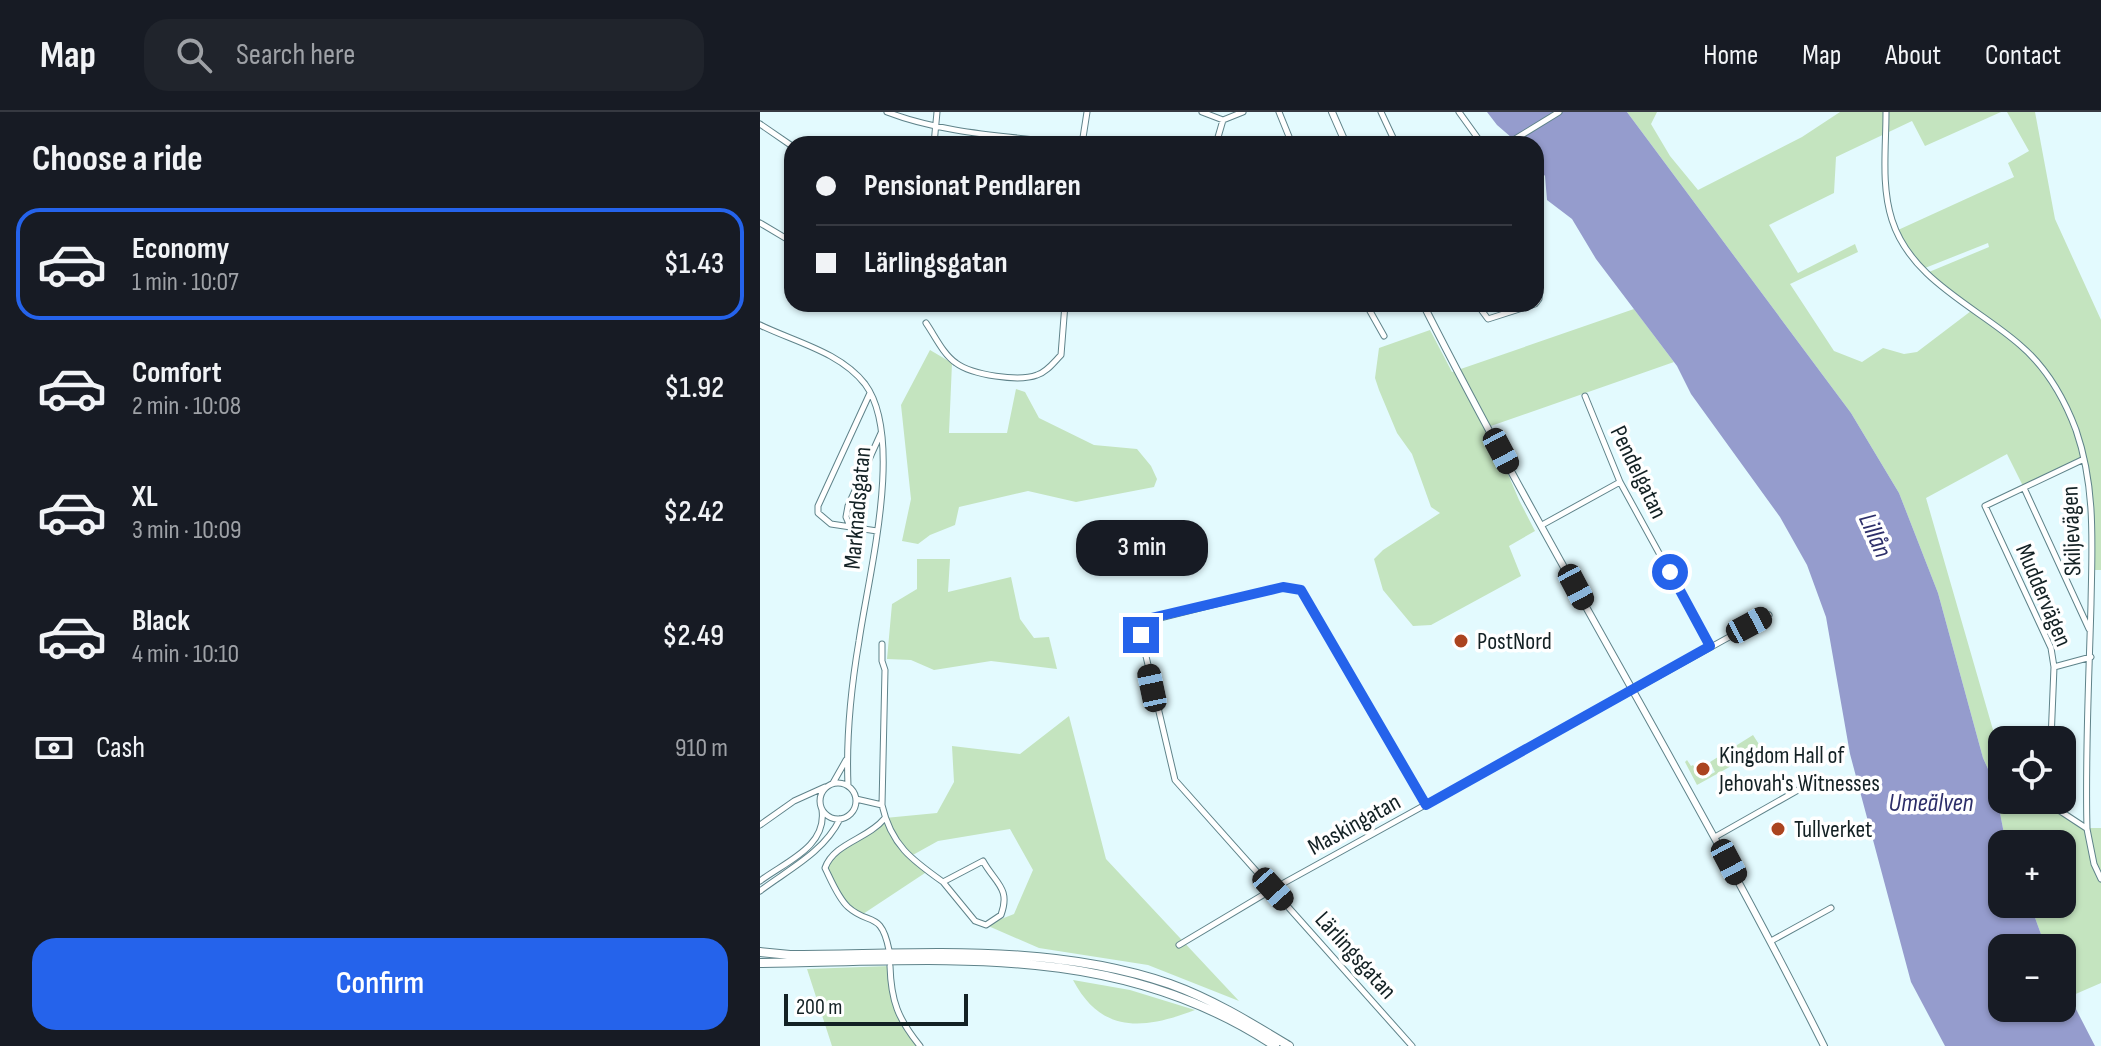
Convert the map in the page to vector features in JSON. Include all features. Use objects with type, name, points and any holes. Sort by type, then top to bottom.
[{"type":"highway","points":[[760,952],[790,955],[992,953],[1084,962],[1171,984],[1230,1011],[1289,1046]]},
{"type":"highway","points":[[760,963],[970,960],[1075,968],[1171,993],[1216,1013],[1275,1046]]},
{"type":"street","points":[[887,112],[936,127],[1006,136]]},
{"type":"street","points":[[935,136],[937,112]]},
{"type":"street","points":[[1083,136],[1087,112]]},
{"type":"street","points":[[1202,112],[1223,120],[1243,112]]},
{"type":"street","points":[[1279,112],[1289,136]]},
{"type":"street","points":[[1332,112],[1342,136]]},
{"type":"street","points":[[1381,112],[1392,136]]},
{"type":"street","points":[[1459,112],[1476,136]]},
{"type":"street","points":[[1520,136],[1559,112]]},
{"type":"street","name":"Skiljevägen","points":[[1886,112],[1886,190],[1893,223],[1903,245],[1925,273],[2021,345],[2043,368],[2052,379],[2075,428],[2084,459],[2093,515],[2087,829],[2094,864],[2101,879]]},
{"type":"street","points":[[1218,136],[1223,120]]},
{"type":"street","points":[[760,124],[784,140]]},
{"type":"street","points":[[760,223],[784,237]]},
{"type":"street","points":[[926,323],[956,363],[969,370],[982,374],[1038,375],[1061,355],[1064,312]]},
{"type":"street","points":[[1370,312],[1384,336]]},
{"type":"street","points":[[1427,312],[1631,691],[1771,941],[1821,1045]]},
{"type":"street","points":[[1483,312],[1488,319],[1509,312]]},
{"type":"street","name":"Marknadsgatan","points":[[760,325],[839,361],[855,374],[870,393],[880,421],[882,473],[877,531],[858,644],[847,760],[848,786]]},
{"type":"street","points":[[870,393],[818,506],[818,513],[831,524],[877,531]]},
{"type":"street","name":"Pendelgatan","points":[[1585,396],[1620,482],[1710,646]]},
{"type":"street","points":[[851,527],[847,522],[848,506],[881,432]]},
{"type":"street","name":"Muddervägen","points":[[2052,726],[2054,667],[2051,648],[1985,506],[2084,459]]},
{"type":"street","points":[[1542,525],[1620,482]]},
{"type":"street","points":[[2024,488],[2090,632]]},
{"type":"street","name":"Lärlingsgatan","points":[[1412,1046],[1175,780],[1141,635],[1144,622],[1283,587],[1301,590],[1426,805]]},
{"type":"street","name":"Maskingatan","points":[[1179,945],[1273,889],[1769,615]]},
{"type":"street","points":[[882,644],[885,670],[882,805],[894,840],[910,857],[943,882],[975,921],[986,925],[1001,915],[1004,890],[983,861],[943,882]]},
{"type":"street","name":"Muddervägen","points":[[2054,667],[2091,657]]},
{"type":"street","name":"Marknadsgatan","points":[[833,783],[847,760]]},
{"type":"street","points":[[1715,837],[1814,781]]},
{"type":"street","points":[[760,825],[794,801],[833,783],[848,786],[856,799],[882,805]]},
{"type":"street","points":[[760,881],[810,847],[818,838],[823,825],[820,796],[826,787]]},
{"type":"street","points":[[760,891],[814,853],[827,840],[840,819],[850,814],[856,799]]},
{"type":"street","points":[[822,809],[829,817],[840,819]]},
{"type":"street","points":[[2064,814],[2087,829]]},
{"type":"street","points":[[885,818],[873,830],[831,857],[825,868],[848,907],[881,926],[889,950]]},
{"type":"street","points":[[1771,941],[1831,908]]},
{"type":"street","points":[[890,966],[900,1021],[920,1046]]},
{"type":"green space","points":[[1627,112],[1657,112],[1651,124],[1670,156],[1698,190],[1802,137],[1840,112],[2001,112],[1925,146],[1912,121],[1836,157],[1834,193],[1769,225],[1798,273],[1855,244],[1858,252],[1790,284],[1834,351],[1862,362],[1883,348],[1904,354],[1917,352],[1971,311],[1979,314],[1929,272],[1989,247],[1988,243],[1925,268],[1905,244],[1898,230],[2014,177],[2008,163],[2029,151],[2007,112],[2035,112],[2055,219],[2101,320],[2101,570],[2092,570],[2093,515],[2084,459],[2024,488],[2007,454],[1926,498],[1992,726],[1988,726],[1988,769],[1938,593],[1899,493],[1851,413]]},
{"type":"green space","points":[[1634,309],[1674,362],[1488,427],[1535,531],[1509,546],[1521,576],[1431,625],[1413,626],[1383,590],[1374,559],[1440,513],[1431,507],[1412,454],[1397,433],[1379,390],[1375,378],[1379,348],[1430,330],[1452,372]]},
{"type":"green space","points":[[930,350],[952,363],[949,433],[1007,433],[1016,389],[1025,392],[1039,418],[1094,445],[1137,449],[1157,479],[1154,487],[1076,502],[1028,491],[959,507],[955,525],[930,535],[918,544],[902,541],[911,499],[901,405]]},
{"type":"green space","points":[[917,559],[950,559],[948,592],[1011,577],[1020,619],[1034,638],[1049,637],[1057,669],[991,661],[934,670],[911,660],[887,659],[892,604],[917,589]]},
{"type":"green space","points":[[1069,716],[1106,859],[1239,1001],[1148,965],[1039,948],[986,925],[1014,914],[1033,870],[1010,829],[938,841],[911,856],[928,871],[863,914],[848,907],[825,868],[831,857],[885,818],[937,813],[954,782],[952,746],[1020,754]]},
{"type":"green space","points":[[1753,735],[1762,749],[1697,785],[1685,762],[1687,760],[1702,779],[1715,772],[1710,762]]},
{"type":"green space","points":[[2000,814],[2065,814],[2087,828],[2101,828],[2101,983],[2076,994],[2076,934],[2041,934],[2035,918],[2076,918],[2076,830],[2003,830]]},
{"type":"green space","points":[[890,966],[895,1005],[920,1046],[832,1046],[807,969]]},
{"type":"green space","points":[[1073,980],[1130,990],[1195,1010],[1159,1021],[1126,1023],[1097,1011]]},
{"type":"water","name":"Umeälven","points":[[1487,112],[1627,112],[1851,413],[1899,493],[1938,593],[1988,769],[1988,814],[2000,814],[2003,830],[1988,830],[1988,918],[2035,918],[2041,934],[1988,934],[1988,1022],[2076,1022],[2076,1009],[2095,1046],[1945,1046],[1911,982],[1850,754],[1826,617],[1807,565],[1780,517],[1691,394],[1677,366],[1596,259],[1572,219],[1547,200],[1544,136],[1510,136]]},
{"type":"place","name":"PostNord","points":[[1461,641]]},
{"type":"place","name":"Kingdom Hall of Jehovah's Witnesses","points":[[1703,769]]},
{"type":"place","name":"Tullverket","points":[[1778,829]]},
{"type":"route","points":[[1141,635],[1142,625],[1151,618],[1283,587],[1301,590],[1426,805],[1710,646],[1670,572]]},
{"type":"water label","name":"Lillån","points":[[1876,535]]}]
